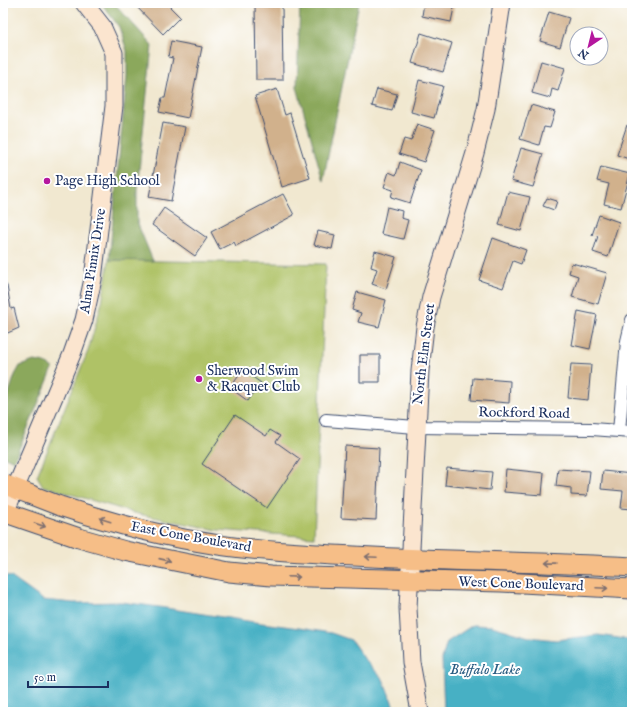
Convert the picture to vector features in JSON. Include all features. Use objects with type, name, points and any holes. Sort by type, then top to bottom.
[{"type":"main road","name":"Alma Pinnix Drive","points":[[4,512],[9,486],[72,354],[84,320],[93,279],[114,106],[114,53],[102,26],[84,3]]},
{"type":"main road","name":"North Elm Street","points":[[420,712],[411,662],[408,627],[416,427],[425,327],[431,297],[475,153],[486,109],[502,3]]},
{"type":"main road","name":"East Cone Boulevard","points":[[9,486],[60,506],[118,524],[219,545],[276,551],[410,560]]},
{"type":"main road","name":"East Cone Boulevard","points":[[4,512],[79,538],[125,551],[229,572],[271,576],[409,580]]},
{"type":"main road","name":"West Cone Boulevard","points":[[410,560],[572,563],[632,567]]},
{"type":"main road","name":"West Cone Boulevard","points":[[409,580],[500,582],[632,589]]},
{"type":"street","points":[[619,431],[628,341],[632,320]]},
{"type":"street","name":"Rockford Road","points":[[326,420],[416,427],[632,432]]},
{"type":"green space","points":[[101,3],[114,3],[152,45],[137,190],[137,222],[153,261],[109,260],[127,76],[127,51],[119,27]]},
{"type":"green space","points":[[300,3],[359,3],[323,181],[297,87]]},
{"type":"green space","name":"Sherwood Swim & Racquet Club","points":[[109,260],[326,264],[314,537],[217,530],[138,514],[43,486],[37,476],[88,351],[102,302]]},
{"type":"green space","points":[[34,361],[45,363],[53,368],[14,461],[3,456],[3,410],[15,375],[20,366]]},
{"type":"water","points":[[3,575],[11,577],[43,600],[74,603],[121,602],[331,633],[351,640],[366,661],[383,679],[396,712],[3,712]]},
{"type":"water","name":"Buffalo Lake","points":[[473,625],[492,626],[529,637],[556,640],[598,635],[632,640],[632,712],[444,712],[442,659],[447,642]]},
{"type":"building","points":[[133,3],[166,3],[180,17],[163,34]]},
{"type":"building","points":[[255,3],[282,4],[283,80],[256,80]]},
{"type":"building","points":[[424,3],[455,3],[451,22],[422,16]]},
{"type":"building","points":[[549,12],[569,18],[560,47],[540,41]]},
{"type":"building","points":[[421,33],[452,43],[443,72],[412,63]]},
{"type":"building","points":[[171,41],[202,47],[188,118],[159,112],[162,98],[165,98],[173,58],[168,57]]},
{"type":"building","points":[[541,61],[565,68],[558,91],[552,89],[550,98],[532,93]]},
{"type":"building","points":[[419,80],[443,86],[434,118],[411,112]]},
{"type":"building","points":[[277,89],[285,115],[290,113],[310,178],[282,187],[255,96]]},
{"type":"building","points":[[377,89],[397,94],[392,111],[372,106]]},
{"type":"building","points":[[531,105],[555,112],[550,128],[544,127],[539,145],[520,139]]},
{"type":"building","points":[[163,123],[185,127],[171,201],[149,197]]},
{"type":"building","points":[[417,124],[435,130],[424,162],[399,154],[404,139],[411,141]]},
{"type":"building","points":[[627,125],[632,127],[632,152],[629,159],[617,155]]},
{"type":"building","points":[[521,148],[543,154],[533,187],[511,181]]},
{"type":"building","points":[[400,162],[421,170],[410,203],[391,197],[393,190],[384,187],[389,172],[396,175]]},
{"type":"building","points":[[601,167],[630,174],[621,208],[604,204],[609,184],[597,181]]},
{"type":"building","points":[[508,192],[530,197],[521,231],[499,225]]},
{"type":"building","points":[[283,194],[294,215],[236,246],[234,242],[220,249],[211,232]]},
{"type":"building","points":[[547,198],[557,201],[554,210],[543,206]]},
{"type":"building","points":[[387,207],[402,211],[401,218],[408,220],[403,239],[381,234]]},
{"type":"building","points":[[164,208],[207,238],[195,256],[152,225]]},
{"type":"building","points":[[599,215],[619,222],[608,257],[593,252],[598,236],[592,235]]},
{"type":"building","points":[[318,231],[335,235],[332,249],[314,245]]},
{"type":"building","points":[[493,238],[526,250],[521,264],[513,261],[503,288],[479,280]]},
{"type":"building","points":[[375,251],[396,257],[386,289],[372,284],[377,269],[371,267]]},
{"type":"building","points":[[572,263],[607,273],[598,304],[572,297],[578,276],[569,273]]},
{"type":"building","points":[[3,280],[7,286],[11,309],[14,308],[19,328],[3,335]]},
{"type":"building","points":[[357,292],[386,300],[379,327],[358,322],[361,313],[352,310]]},
{"type":"building","points":[[578,311],[597,315],[590,349],[572,345]]},
{"type":"building","points":[[360,355],[380,355],[380,382],[360,382]]},
{"type":"building","points":[[571,364],[591,365],[588,400],[568,398]]},
{"type":"building","points":[[243,370],[261,383],[248,401],[230,388]]},
{"type":"building","points":[[473,378],[510,381],[509,403],[471,400]]},
{"type":"building","points":[[235,415],[266,436],[270,430],[280,436],[276,442],[300,459],[267,508],[202,464]]},
{"type":"building","points":[[345,446],[379,448],[376,520],[341,518]]},
{"type":"building","points":[[447,468],[492,472],[490,490],[445,485]]},
{"type":"building","points":[[506,469],[544,473],[542,495],[504,492]]},
{"type":"building","points":[[558,469],[590,471],[587,496],[571,495],[571,488],[556,486]]},
{"type":"building","points":[[603,471],[632,474],[632,509],[621,508],[623,491],[601,489]]},
{"type":"place","name":"Page High School","points":[[47,181]]},
{"type":"place","name":"Sherwood Swim & Racquet Club","points":[[199,379]]}]
